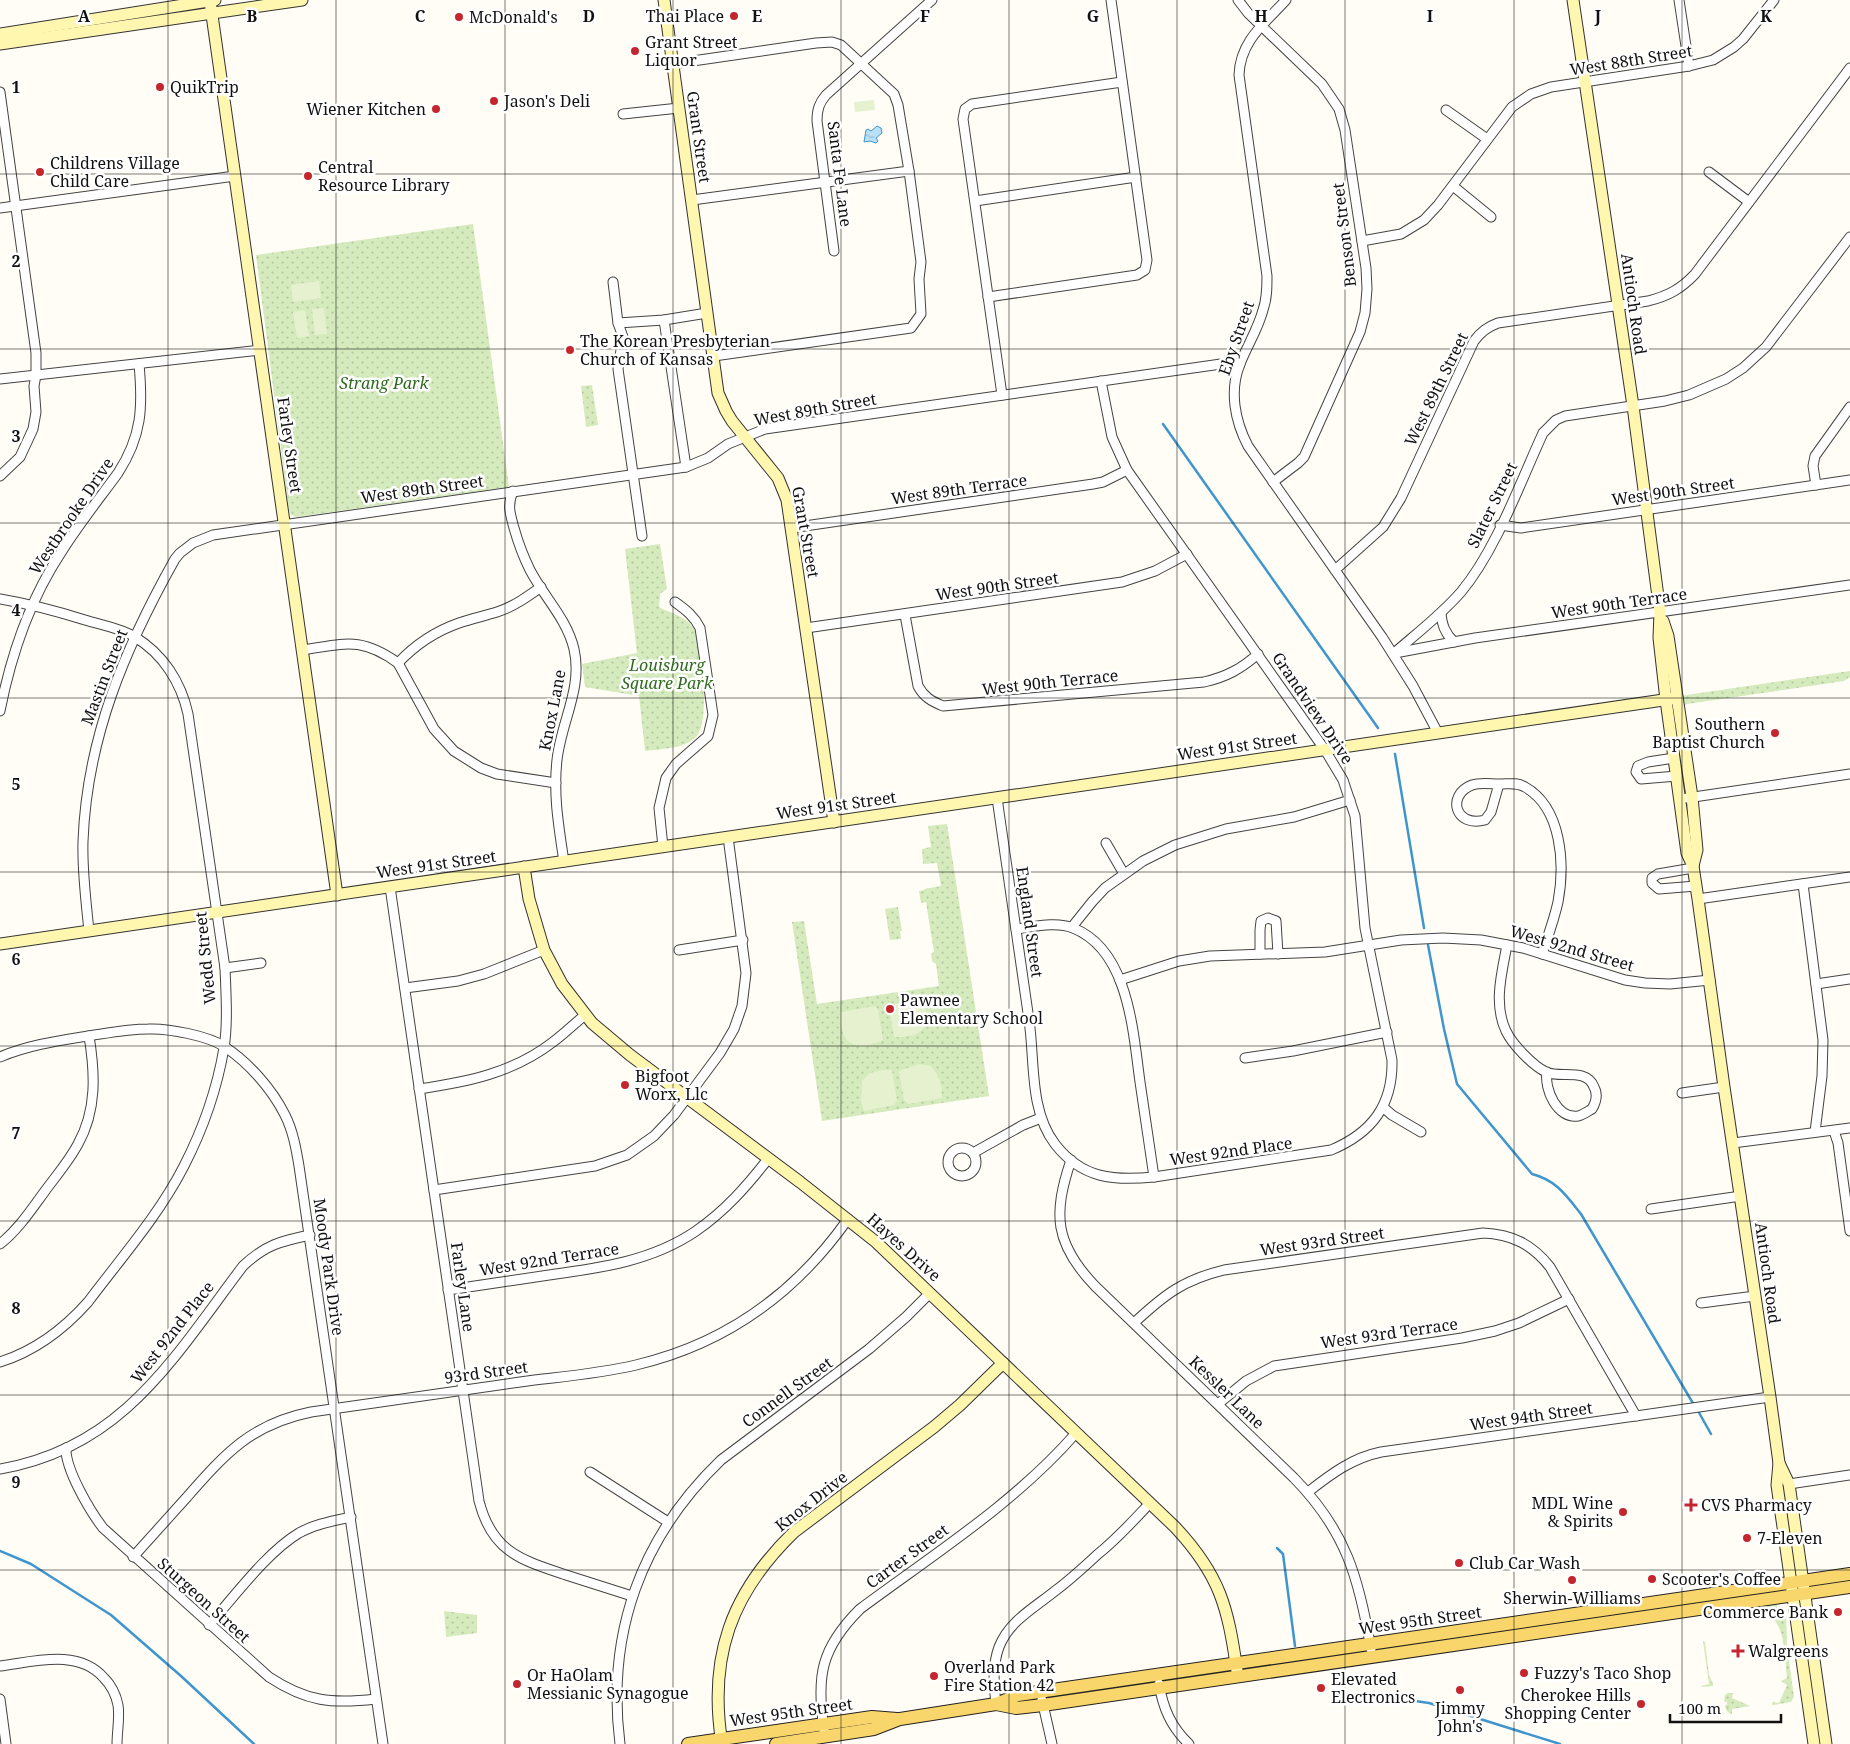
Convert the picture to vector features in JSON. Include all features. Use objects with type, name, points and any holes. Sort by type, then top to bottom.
[{"type":"main road","name":"West 95th Street","points":[[776,1744],[874,1729],[900,1719],[996,1704],[1016,1708],[1041,1699],[1237,1670],[1370,1644],[1850,1574]]},
{"type":"main road","name":"West 95th Street","points":[[1237,1670],[1372,1657],[1850,1587]]},
{"type":"main road","name":"West 95th Street","points":[[688,1744],[721,1742],[872,1717],[900,1719]]},
{"type":"street","points":[[0,34],[212,0]]},
{"type":"street","name":"Farley Street","points":[[212,0],[212,13],[337,895]]},
{"type":"street","points":[[0,44],[302,0]]},
{"type":"street","name":"Grant Street","points":[[664,0],[716,378],[722,403],[732,421],[768,465],[783,487],[791,528],[834,822]]},
{"type":"street","name":"Santa Fe Lane","points":[[834,251],[817,121],[817,110],[820,102],[932,0]]},
{"type":"street","points":[[988,297],[1137,275],[1145,270],[1147,260],[1110,0]]},
{"type":"street","points":[[1238,0],[1262,26],[1286,0]]},
{"type":"street","name":"Antioch Road","points":[[1573,0],[1633,406],[1660,612],[1659,638],[1692,797],[1697,850],[1693,867]]},
{"type":"street","points":[[1679,0],[1689,66]]},
{"type":"street","name":"West 88th Street","points":[[1362,241],[1395,236],[1413,228],[1429,215],[1512,107],[1524,98],[1551,87],[1689,66],[1713,60],[1734,47],[1749,32],[1774,0]]},
{"type":"street","name":"Benson Street","points":[[1262,26],[1322,84],[1339,109],[1345,130],[1362,241],[1367,289],[1365,313],[1358,340],[1304,457],[1273,482]]},
{"type":"street","name":"Eby Street","points":[[1262,26],[1248,42],[1242,53],[1239,75],[1266,263],[1267,293],[1259,324],[1240,364],[1235,390],[1237,419],[1248,446],[1393,654],[1413,686],[1438,733]]},
{"type":"street","points":[[672,64],[832,42],[840,45],[894,94],[898,106],[909,171],[921,262],[919,279],[921,314],[911,328],[714,356]]},
{"type":"street","name":"West 89th Street","points":[[1335,570],[1369,541],[1389,518],[1401,498],[1479,334],[1488,327],[1498,323],[1662,298],[1686,284],[1850,68]]},
{"type":"street","points":[[1002,395],[963,119],[965,109],[972,104],[1122,82]]},
{"type":"street","points":[[0,92],[36,353],[34,386],[36,412],[31,437],[20,457],[0,476]]},
{"type":"street","points":[[623,114],[679,108]]},
{"type":"street","points":[[1446,110],[1487,139]]},
{"type":"street","points":[[692,200],[909,171]]},
{"type":"street","points":[[1709,172],[1749,202]]},
{"type":"street","points":[[0,208],[235,176]]},
{"type":"street","points":[[974,201],[1136,178]]},
{"type":"street","points":[[1453,186],[1491,217]]},
{"type":"street","points":[[1633,406],[1689,395],[1717,383],[1742,368],[1758,355],[1779,332],[1850,237]]},
{"type":"street","points":[[613,282],[618,324],[622,337],[618,369],[642,536]]},
{"type":"street","points":[[618,324],[664,320],[708,313]]},
{"type":"street","points":[[664,320],[686,467]]},
{"type":"street","points":[[0,379],[260,350]]},
{"type":"street","name":"West 89th Street","points":[[284,524],[686,467],[708,458],[728,444],[765,429],[1228,363],[1240,364]]},
{"type":"street","name":"Westbrooke Drive","points":[[0,711],[12,659],[33,604],[61,552],[118,473],[133,446],[140,422],[142,403],[139,364]]},
{"type":"street","name":"Grandview Drive","points":[[1101,381],[1112,437],[1127,470],[1325,750],[1343,780],[1354,816],[1360,888],[1368,945],[1393,1068],[1391,1084],[1384,1108]]},
{"type":"street","name":"Slater Street","points":[[1393,654],[1448,606],[1472,576],[1486,554],[1543,433],[1548,427],[1565,416],[1633,406]]},
{"type":"street","points":[[1816,485],[1813,466],[1815,456],[1850,407]]},
{"type":"street","name":"West 89th Terrace","points":[[791,528],[1093,484],[1103,482],[1127,470]]},
{"type":"street","name":"West 90th Street","points":[[1500,525],[1520,528],[1850,480]]},
{"type":"street","name":"Knox Lane","points":[[513,491],[508,502],[516,536],[530,570],[568,630],[576,664],[574,696],[557,759],[555,802],[564,862]]},
{"type":"street","name":"Mastin Street","points":[[89,931],[83,842],[90,775],[96,743],[106,708],[135,637],[157,590],[175,559],[193,542],[213,535],[284,524]]},
{"type":"street","name":"West 90th Street","points":[[806,628],[1122,582],[1155,571],[1187,554]]},
{"type":"street","name":"West 90th Terrace","points":[[1393,654],[1454,642],[1850,585]]},
{"type":"street","points":[[398,663],[419,644],[438,632],[458,623],[497,612],[516,604],[541,587]]},
{"type":"street","points":[[0,599],[33,604],[135,637]]},
{"type":"street","points":[[663,847],[659,808],[666,778],[676,764],[708,736],[713,715],[700,628],[695,618],[675,602]]},
{"type":"street","points":[[1441,612],[1442,626],[1454,642]]},
{"type":"street","name":"West 90th Terrace","points":[[905,615],[918,686],[929,700],[943,706],[1204,682],[1231,674],[1246,665],[1258,654]]},
{"type":"street","name":"Wedd Street","points":[[0,1362],[22,1354],[38,1345],[74,1317],[88,1302],[152,1217],[172,1188],[197,1139],[209,1107],[224,1046],[226,1010],[224,968],[186,705],[180,688],[163,661],[135,637]]},
{"type":"street","points":[[302,650],[357,644],[375,649],[398,663],[434,729],[454,751],[481,768],[497,774],[556,784]]},
{"type":"street","name":"Antioch Road","points":[[1672,699],[1674,758],[1687,853],[1693,867],[1698,899],[1770,1397],[1779,1463],[1777,1485],[1797,1582],[1826,1744]]},
{"type":"street","name":"West 91st Street","points":[[0,944],[1672,699]]},
{"type":"street","points":[[1674,758],[1648,762],[1638,766],[1636,772],[1642,778],[1677,776]]},
{"type":"street","points":[[1680,799],[1850,774]]},
{"type":"street","points":[[1498,784],[1491,812],[1485,820],[1476,823],[1466,820],[1460,815],[1457,806],[1458,797],[1472,785],[1518,783],[1534,792],[1546,805],[1555,826],[1560,856],[1560,879],[1558,900],[1542,954]]},
{"type":"street","name":"England Street","points":[[997,798],[1041,1118],[1056,1145],[1071,1160]]},
{"type":"street","points":[[1072,927],[1105,888],[1149,858],[1198,836],[1294,817],[1350,800]]},
{"type":"street","points":[[434,1190],[595,1166],[627,1155],[654,1136],[674,1115],[722,1050],[742,1006],[746,984],[728,838]]},
{"type":"street","points":[[1106,843],[1124,874]]},
{"type":"street","points":[[1693,867],[1658,874],[1652,878],[1652,883],[1659,889],[1696,886]]},
{"type":"street","name":"Hayes Drive","points":[[524,868],[529,899],[544,950],[562,984],[585,1015],[606,1036],[876,1242],[1190,1544],[1213,1576],[1227,1612],[1237,1670]]},
{"type":"street","points":[[1698,899],[1850,877]]},
{"type":"street","points":[[1803,884],[1822,1023],[1823,1058],[1815,1132]]},
{"type":"street","name":"Farley Lane","points":[[390,887],[478,1501],[482,1513],[492,1533],[508,1549],[527,1562],[632,1596]]},
{"type":"street","points":[[1260,954],[1261,922],[1268,918],[1276,921],[1278,954]]},
{"type":"street","points":[[1016,929],[1053,925],[1072,927],[1090,938],[1107,956],[1126,996],[1132,1024],[1154,1177]]},
{"type":"street","name":"West 92nd Street","points":[[1120,980],[1151,969],[1210,956],[1325,952],[1401,940],[1444,938],[1482,940],[1507,945],[1625,980],[1670,984],[1710,980]]},
{"type":"street","points":[[678,950],[742,940]]},
{"type":"street","points":[[1507,945],[1500,992],[1502,1018],[1512,1041],[1522,1053],[1547,1072],[1589,1079],[1596,1090],[1596,1097],[1592,1108],[1578,1116],[1566,1114],[1557,1108],[1545,1081],[1547,1072]]},
{"type":"street","points":[[405,988],[458,981],[484,974],[544,950]]},
{"type":"street","points":[[224,968],[261,963]]},
{"type":"street","points":[[1816,984],[1850,980]]},
{"type":"street","points":[[419,1089],[465,1082],[510,1067],[552,1043],[585,1015]]},
{"type":"street","name":"Moody Park Drive","points":[[0,1057],[44,1042],[132,1029],[172,1030],[224,1046],[265,1083],[286,1116],[296,1148],[310,1235],[383,1744]]},
{"type":"street","points":[[1244,1058],[1293,1051],[1387,1032]]},
{"type":"street","points":[[0,1244],[28,1214],[67,1161],[84,1132],[90,1115],[94,1080],[89,1036]]},
{"type":"street","points":[[1682,1093],[1724,1087]]},
{"type":"street","points":[[1384,1108],[1392,1115],[1421,1132]]},
{"type":"street","name":"West 92nd Place","points":[[1071,1160],[1086,1170],[1108,1178],[1124,1180],[1331,1150],[1357,1137],[1368,1128],[1384,1108]]},
{"type":"street","points":[[973,1153],[1023,1125],[1041,1118]]},
{"type":"street","points":[[1733,1143],[1850,1128]]},
{"type":"street","points":[[1834,1131],[1838,1144],[1850,1231]]},
{"type":"street","name":"West 92nd Terrace","points":[[448,1290],[605,1268],[631,1262],[653,1254],[696,1231],[718,1214],[748,1185],[768,1159]]},
{"type":"street","name":"Kessler Lane","points":[[1071,1160],[1062,1186],[1059,1210],[1066,1246],[1080,1271],[1308,1492],[1322,1510],[1347,1554],[1356,1576],[1363,1602],[1372,1657]]},
{"type":"street","points":[[1651,1209],[1741,1196]]},
{"type":"street","name":"93rd Street","points":[[133,1557],[229,1451],[249,1436],[274,1423],[290,1417],[334,1409],[634,1366],[689,1349],[743,1322],[788,1289],[820,1256],[848,1219]]},
{"type":"street","name":"West 93rd Street","points":[[1134,1323],[1175,1289],[1205,1275],[1224,1270],[1483,1233],[1502,1235],[1528,1245],[1550,1267],[1569,1299]]},
{"type":"street","name":"West 92nd Place","points":[[0,1469],[39,1459],[66,1448],[102,1428],[128,1408],[152,1385],[243,1266],[256,1253],[274,1244],[310,1235]]},
{"type":"street","name":"Connell Street","points":[[620,1744],[616,1695],[617,1673],[624,1625],[632,1596],[646,1562],[668,1522],[705,1476],[721,1460],[869,1349],[906,1317],[930,1292]]},
{"type":"street","points":[[1701,1303],[1755,1296]]},
{"type":"street","points":[[1569,1299],[1636,1416]]},
{"type":"street","name":"West 93rd Terrace","points":[[1218,1404],[1246,1381],[1274,1366],[1462,1338],[1495,1331],[1527,1320],[1569,1299]]},
{"type":"street","name":"Knox Drive","points":[[721,1742],[718,1708],[720,1661],[734,1614],[758,1570],[794,1532],[934,1427],[960,1405],[1003,1363]]},
{"type":"street","name":"West 94th Street","points":[[1308,1492],[1334,1471],[1368,1455],[1770,1397]]},
{"type":"street","name":"Carter Street","points":[[825,1737],[819,1698],[823,1667],[832,1644],[846,1623],[860,1609],[1004,1502],[1055,1456],[1076,1433]]},
{"type":"street","name":"Sturgeon Street","points":[[66,1448],[66,1458],[92,1514],[103,1528],[269,1678],[296,1693],[332,1702],[376,1699]]},
{"type":"street","name":"Antioch Road","points":[[1779,1463],[1789,1484],[1797,1582]]},
{"type":"street","points":[[590,1472],[668,1522]]},
{"type":"street","points":[[1789,1484],[1850,1475]]},
{"type":"street","points":[[996,1704],[994,1673],[996,1658],[1001,1643],[1010,1628],[1100,1553],[1150,1504]]},
{"type":"street","points":[[209,1625],[273,1554],[289,1540],[311,1527],[350,1517]]},
{"type":"street","name":"Antioch Road","points":[[1799,1595],[1814,1744]]},
{"type":"street","points":[[0,1666],[67,1659],[91,1667],[101,1674],[114,1693],[119,1713],[117,1744]]},
{"type":"street","points":[[1159,1682],[1169,1719],[1176,1731],[1189,1744]]},
{"type":"street","points":[[0,1699],[6,1744]]},
{"type":"street","points":[[1041,1699],[1052,1744]]},
{"type":"green space","points":[[874,100],[875,110],[855,112],[854,102]]},
{"type":"green space","name":"Strang Park","points":[[473,224],[509,487],[296,517],[291,515],[256,255]]},
{"type":"green space","points":[[319,281],[321,298],[293,302],[291,285]]},
{"type":"green space","points":[[324,308],[327,334],[315,335],[312,309]]},
{"type":"green space","points":[[305,310],[309,336],[297,338],[293,312]]},
{"type":"green space","points":[[592,385],[598,425],[586,427],[581,386]]},
{"type":"green space","name":"Louisburg Square Park","points":[[660,544],[667,589],[660,594],[659,607],[688,621],[694,629],[700,652],[704,685],[703,717],[701,729],[691,741],[672,748],[645,751],[639,696],[585,687],[582,664],[637,653],[625,549]]},
{"type":"green space","points":[[1850,671],[1850,677],[1844,681],[1687,704],[1682,707],[1680,696]]},
{"type":"green space","points":[[947,824],[989,1096],[822,1121],[792,922],[804,921],[817,1004],[939,986],[936,964],[932,961],[931,954],[934,952],[926,902],[921,903],[919,891],[941,886],[937,863],[923,864],[922,849],[931,847],[928,826]]},
{"type":"green space","points":[[898,907],[902,931],[900,931],[901,939],[890,940],[885,909]]},
{"type":"green space","points":[[923,1000],[926,1017],[923,1029],[912,1035],[894,1037],[889,1007],[892,1004]]},
{"type":"green space","points":[[875,1006],[878,1009],[883,1040],[864,1046],[850,1043],[843,1032],[841,1012]]},
{"type":"green space","points":[[919,1064],[931,1066],[937,1074],[942,1089],[942,1098],[908,1104],[904,1100],[899,1071]]},
{"type":"green space","points":[[892,1070],[897,1101],[894,1105],[864,1111],[861,1102],[862,1081],[870,1073]]},
{"type":"green space","points":[[1777,1604],[1777,1614],[1786,1611],[1787,1646],[1794,1697],[1791,1702],[1772,1705],[1773,1702],[1779,1703],[1787,1685],[1781,1681],[1787,1678],[1784,1645],[1777,1624],[1771,1617],[1763,1612],[1751,1612],[1751,1608]]},
{"type":"green space","points":[[1749,1609],[1750,1612],[1718,1616],[1717,1613]]},
{"type":"green space","points":[[444,1611],[477,1615],[477,1633],[446,1637]]},
{"type":"green space","points":[[1703,1641],[1705,1642],[1709,1675],[1713,1686],[1701,1686],[1709,1684]]},
{"type":"green space","points":[[1733,1693],[1732,1698],[1750,1706],[1732,1709],[1732,1714],[1730,1714],[1726,1710],[1725,1705],[1727,1705],[1727,1702],[1724,1702],[1725,1695]]},
{"type":"water","points":[[877,126],[881,128],[882,133],[876,138],[878,141],[876,143],[864,142],[866,130],[871,131]]},
{"type":"waterway","points":[[1163,424],[1378,728]]},
{"type":"waterway","points":[[1395,754],[1424,928]]},
{"type":"waterway","points":[[1428,945],[1457,1084],[1532,1174],[1554,1184],[1581,1214],[1694,1405]]},
{"type":"waterway","points":[[1697,1409],[1711,1434]]},
{"type":"waterway","points":[[1277,1548],[1283,1554],[1295,1646]]},
{"type":"waterway","points":[[0,1551],[31,1564],[111,1615],[181,1676],[254,1744]]},
{"type":"waterway","points":[[1361,1700],[1429,1703],[1560,1744]]},
{"type":"place","name":"Thai Place","points":[[734,16]]},
{"type":"place","name":"McDonald's","points":[[459,17]]},
{"type":"place","name":"Grant Street Liquor","points":[[635,51]]},
{"type":"place","name":"QuikTrip","points":[[160,87]]},
{"type":"place","name":"Jason's Deli","points":[[494,101]]},
{"type":"place","name":"Wiener Kitchen","points":[[436,109]]},
{"type":"place","name":"Childrens Village Child Care","points":[[40,172]]},
{"type":"place","name":"Central Resource Library","points":[[308,176]]},
{"type":"place","name":"The Korean Presbyterian Church of Kansas","points":[[570,350]]},
{"type":"place","name":"Southern Baptist Church","points":[[1775,733]]},
{"type":"place","name":"Pawnee Elementary School","points":[[890,1009]]},
{"type":"place","name":"Bigfoot Worx, Llc","points":[[625,1085]]},
{"type":"place","name":"CVS Pharmacy","points":[[1691,1505]]},
{"type":"place","name":"MDL Wine & Spirits","points":[[1623,1512]]},
{"type":"place","name":"7-Eleven","points":[[1747,1538]]},
{"type":"place","name":"Club Car Wash","points":[[1459,1563]]},
{"type":"place","name":"Scooter's Coffee","points":[[1652,1579]]},
{"type":"place","name":"Sherwin-Williams","points":[[1572,1580]]},
{"type":"place","name":"Commerce Bank","points":[[1838,1612]]},
{"type":"place","name":"Walgreens","points":[[1738,1651]]},
{"type":"place","name":"Fuzzy's Taco Shop","points":[[1524,1673]]},
{"type":"place","name":"Overland Park Fire Station 42","points":[[934,1676]]},
{"type":"place","name":"Or HaOlam Messianic Synagogue","points":[[517,1684]]},
{"type":"place","name":"Elevated Electronics","points":[[1321,1688]]},
{"type":"place","name":"Jimmy John's","points":[[1460,1690]]},
{"type":"place","name":"Cherokee Hills Shopping Center","points":[[1641,1704]]}]
